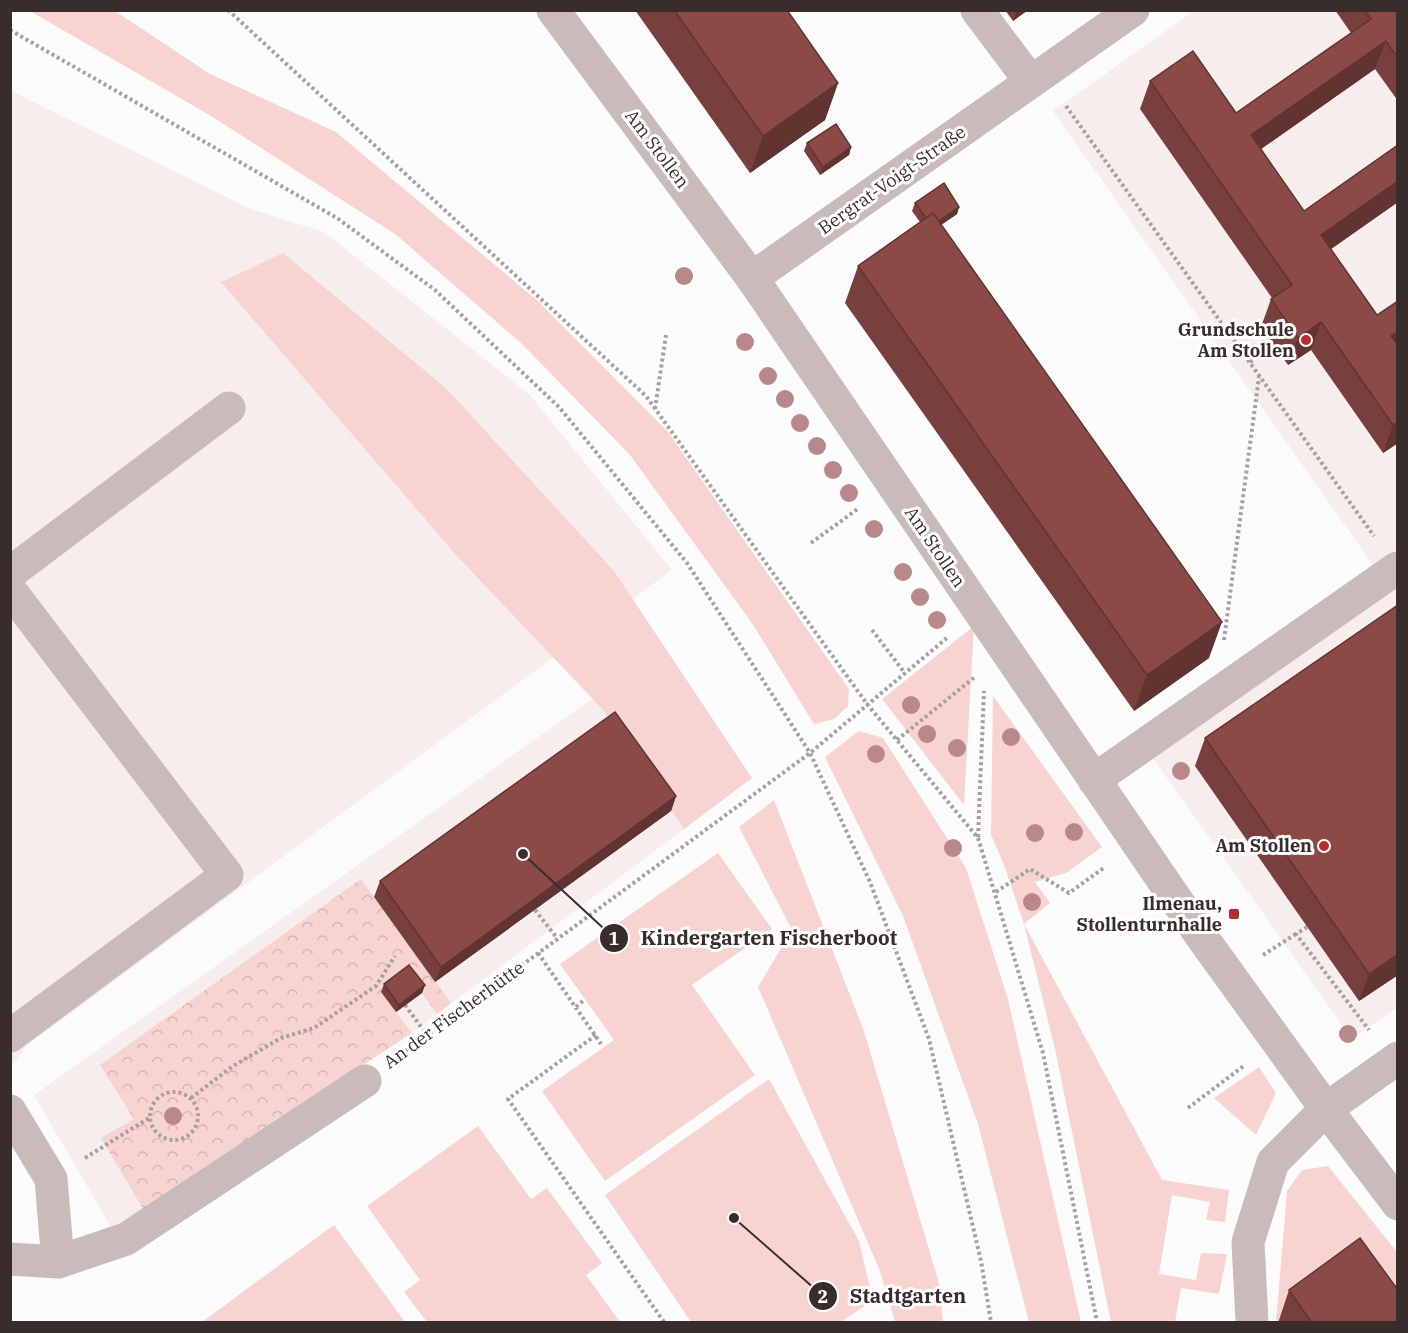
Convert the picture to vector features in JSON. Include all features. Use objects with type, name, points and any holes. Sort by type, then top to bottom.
[{"type":"street","name":"Am Stollen","points":[[553,10],[752,278],[1094,780],[1276,1041],[1398,1204]]},
{"type":"street","points":[[977,10],[1031,82]]},
{"type":"street","name":"Bergrat-Voigt-Straße","points":[[752,278],[1134,10]]},
{"type":"street","points":[[10,573],[229,408]]},
{"type":"street","points":[[1094,780],[1397,568]]},
{"type":"street","points":[[10,590],[227,875],[10,1036]]},
{"type":"street","points":[[1253,1322],[1248,1242],[1274,1162],[1326,1109],[1395,1060]]},
{"type":"street","name":"An der Fischerhütte","points":[[10,1259],[58,1262],[126,1239],[365,1081]]},
{"type":"street","points":[[10,1110],[51,1179],[58,1262]]},
{"type":"path","points":[[228,10],[646,396],[867,704],[978,838]]},
{"type":"path","points":[[10,30],[336,218],[435,290],[559,407],[687,563],[810,753],[870,882],[929,1039],[981,1261],[991,1323]]},
{"type":"path","points":[[1031,82],[1069,108],[1397,568]]},
{"type":"path","points":[[655,409],[666,336]]},
{"type":"path","points":[[1250,362],[1274,345]]},
{"type":"path","points":[[1217,694],[1259,376]]},
{"type":"path","points":[[812,543],[892,484]]},
{"type":"path","points":[[897,740],[985,668],[983,618]]},
{"type":"path","name":"An der Fischerhütte","points":[[365,1081],[810,753],[904,672],[983,618]]},
{"type":"path","points":[[872,630],[904,672]]},
{"type":"path","points":[[984,690],[978,838],[1043,1053],[1097,1323]]},
{"type":"path","points":[[996,892],[1030,869],[1069,893]]},
{"type":"path","points":[[535,910],[557,939]]},
{"type":"path","points":[[1307,927],[1296,934],[1395,1060]]},
{"type":"path","points":[[538,953],[601,1044]]},
{"type":"path","points":[[191,1098],[233,1066],[281,1038],[314,1028],[376,986],[395,956]]},
{"type":"path","points":[[576,1006],[583,1001]]},
{"type":"path","points":[[405,1005],[427,1035]]},
{"type":"path","points":[[596,1035],[508,1099],[664,1323]]},
{"type":"path","points":[[1188,1108],[1276,1041]]},
{"type":"path","points":[[176,1092],[191,1098],[198,1112],[195,1127],[185,1137],[170,1140],[162,1137],[152,1126],[149,1118],[154,1101],[160,1096],[176,1092]]},
{"type":"path","points":[[51,1179],[149,1118]]},
{"type":"shaded area","name":"Grundschule Am Stollen","points":[[1194,11],[1397,11],[1398,1007],[1352,1039],[1136,734],[1375,568],[1053,111]]},
{"type":"shaded area","points":[[11,91],[251,209],[324,232],[529,394],[672,570],[26,1046],[11,1067]]},
{"type":"shaded area","points":[[613,684],[704,814],[412,1033],[143,1209],[111,1227],[34,1095]]},
{"type":"green space","points":[[30,11],[115,11],[210,74],[336,132],[538,301],[668,432],[849,689],[848,706],[834,719],[814,724],[752,623],[630,455],[522,344],[395,234],[211,116]]},
{"type":"green space","points":[[283,253],[447,389],[614,571],[752,778],[684,829],[604,711],[457,556],[221,282]]},
{"type":"green space","points":[[974,626],[964,805],[882,699]]},
{"type":"green space","points":[[993,696],[1102,847],[1066,873],[1035,882],[1050,903],[1024,924],[991,835]]},
{"type":"green space","points":[[859,731],[883,738],[966,868],[1008,999],[1081,1322],[1029,1322],[978,1124],[903,916],[825,757]]},
{"type":"green space","points":[[774,800],[864,1031],[939,1283],[943,1322],[895,1322],[880,1271],[758,987],[792,930],[739,827]]},
{"type":"green space","points":[[718,853],[772,929],[692,985],[755,1075],[605,1181],[542,1091],[614,1040],[560,964]]},
{"type":"green space","points":[[361,879],[451,1003],[437,1014],[422,993],[381,992],[412,1033],[143,1209],[101,1138],[134,1119],[100,1065]]},
{"type":"green space","points":[[1024,924],[1162,1180],[1229,1190],[1225,1222],[1206,1220],[1210,1202],[1172,1195],[1159,1274],[1196,1280],[1201,1253],[1227,1254],[1219,1294],[1181,1288],[1175,1322],[1111,1322],[1055,1049]]},
{"type":"green space","points":[[1259,1067],[1276,1093],[1256,1135],[1214,1098]]},
{"type":"green space","points":[[769,1079],[859,1241],[873,1300],[841,1322],[691,1322],[605,1195]]},
{"type":"green space","points":[[478,1126],[531,1199],[547,1188],[602,1263],[586,1275],[620,1322],[427,1322],[404,1292],[420,1280],[367,1206]]},
{"type":"green space","points":[[1328,1166],[1397,1252],[1397,1322],[1276,1322],[1287,1191],[1302,1170]]},
{"type":"green space","points":[[334,1225],[405,1322],[202,1322]]},
{"type":"building","points":[[674,10],[787,10],[838,83],[763,136]]},
{"type":"building","points":[[1364,10],[1398,10],[1398,58],[1386,41],[1251,135],[1304,211],[1398,145],[1398,181],[1321,235],[1377,315],[1398,301],[1398,332],[1391,336],[1398,345],[1398,422],[1393,425],[1321,322],[1298,338],[1271,299],[1292,285],[1150,81],[1193,51],[1236,113],[1371,19]]},
{"type":"building","points":[[836,124],[851,147],[823,167],[807,143]]},
{"type":"building","points":[[944,183],[959,207],[939,221],[933,213],[926,218],[915,203]]},
{"type":"building","points":[[933,213],[1222,622],[1147,675],[858,266]]},
{"type":"building","name":"Am Stollen","points":[[1398,605],[1398,954],[1369,974],[1205,738]]},
{"type":"building","points":[[615,712],[676,796],[441,967],[380,881]]},
{"type":"building","points":[[409,965],[425,985],[399,1005],[384,984]]},
{"type":"building","points":[[1360,1238],[1398,1290],[1398,1323],[1312,1323],[1289,1290]]},
{"type":"place","name":"Grundschule Am Stollen","points":[[1306,340]]},
{"type":"place","name":"Am Stollen","points":[[1324,846]]},
{"type":"place","name":"Kindergarten Fischerboot","points":[[523,854]]},
{"type":"place","name":"Ilmenau, Stollenturnhalle","points":[[1234,914]]},
{"type":"place","name":"Stadtgarten","points":[[734,1218]]}]
